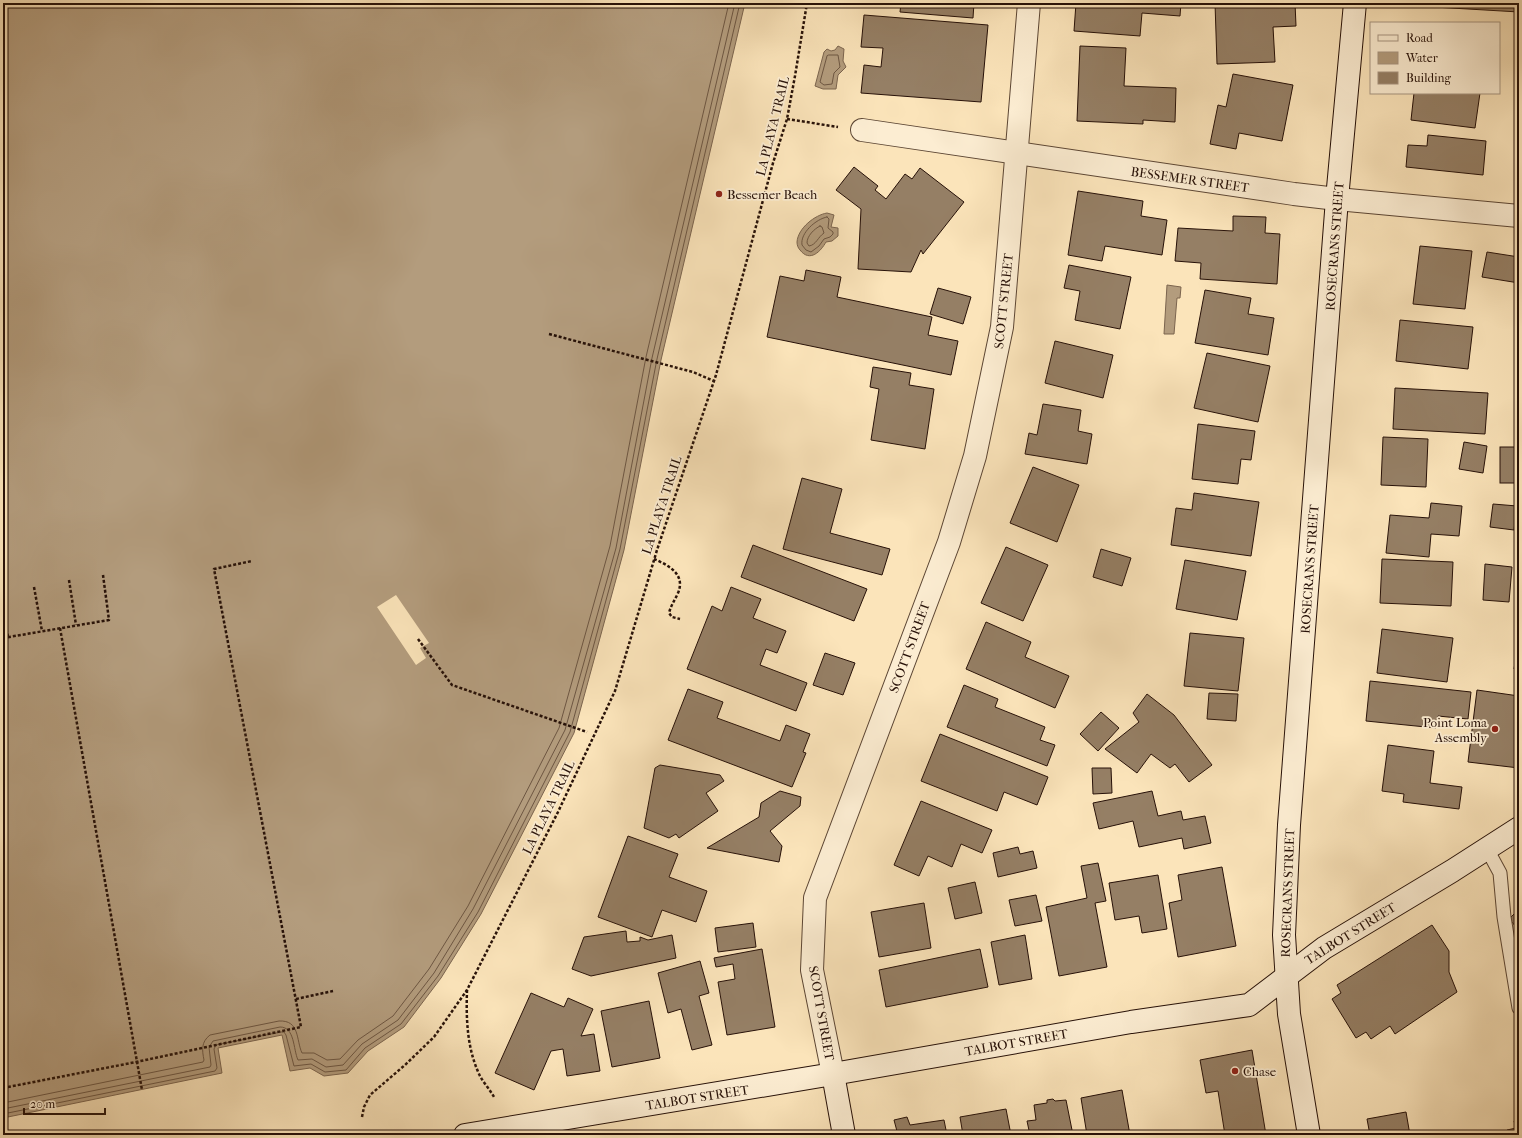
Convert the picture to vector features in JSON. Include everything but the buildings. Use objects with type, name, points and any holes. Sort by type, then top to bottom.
[{"type":"street","name":"SCOTT STREET","points":[[844,1135],[812,970],[815,898],[949,542],[975,456],[1002,327],[1029,3]]},
{"type":"street","name":"ROSECRANS STREET","points":[[1309,1135],[1290,1014],[1284,935],[1289,826],[1337,199],[1355,3]]},
{"type":"street","name":"BESSEMER STREET","points":[[862,130],[1016,154],[1337,199],[1519,216]]},
{"type":"street","name":"TALBOT STREET","points":[[465,1135],[833,1074],[1130,1022],[1249,1004],[1324,948],[1519,828]]},
{"type":"lane","points":[[1487,849],[1500,873],[1504,917],[1519,1008]]},
{"type":"path","name":"LA PLAYA TRAIL","points":[[362,1117],[364,1107],[370,1095],[405,1066],[434,1037],[466,990],[558,812],[615,691],[654,559],[714,381],[771,171],[787,119],[807,3]]},
{"type":"path","points":[[787,119],[862,130]]},
{"type":"path","points":[[549,334],[693,372],[714,381]]},
{"type":"path","points":[[654,559],[667,564],[679,576],[679,591],[670,607],[669,613],[672,618],[680,619]]},
{"type":"path","points":[[3,1088],[301,1027],[214,569],[252,561]]},
{"type":"path","points":[[3,638],[109,620],[103,575]]},
{"type":"path","points":[[69,580],[76,626]]},
{"type":"path","points":[[34,587],[42,631]]},
{"type":"path","points":[[3,609],[8,637]]},
{"type":"path","points":[[60,628],[142,1090]]},
{"type":"path","points":[[418,639],[452,685],[587,732]]},
{"type":"path","name":"LA PLAYA TRAIL","points":[[466,990],[466,1023],[469,1043],[474,1061],[481,1077],[494,1097]]},
{"type":"path","points":[[296,999],[333,991]]},
{"type":"water","points":[[3,3],[745,3],[661,360],[624,550],[574,733],[481,914],[441,978],[404,1027],[368,1051],[348,1073],[324,1076],[310,1068],[290,1071],[282,1035],[218,1048],[222,1073],[3,1118]]},
{"type":"water","points":[[838,46],[844,49],[843,61],[846,67],[838,75],[836,89],[823,89],[815,86],[824,52],[827,49],[831,51],[835,50]]},
{"type":"water","points":[[827,213],[834,215],[831,227],[838,228],[838,236],[832,241],[826,242],[815,254],[808,256],[804,254],[797,244],[800,232],[812,219]]},
{"type":"water","points":[[1167,285],[1181,287],[1180,298],[1177,298],[1174,334],[1164,334]]},
{"type":"pier","points":[[396,595],[429,643],[420,648],[426,658],[416,665],[377,607]]},
{"type":"place","name":"Bessemer Beach","points":[[719,194]]},
{"type":"place","name":"Point Loma Assembly","points":[[1495,729]]},
{"type":"place","name":"Chase","points":[[1235,1071]]}]
